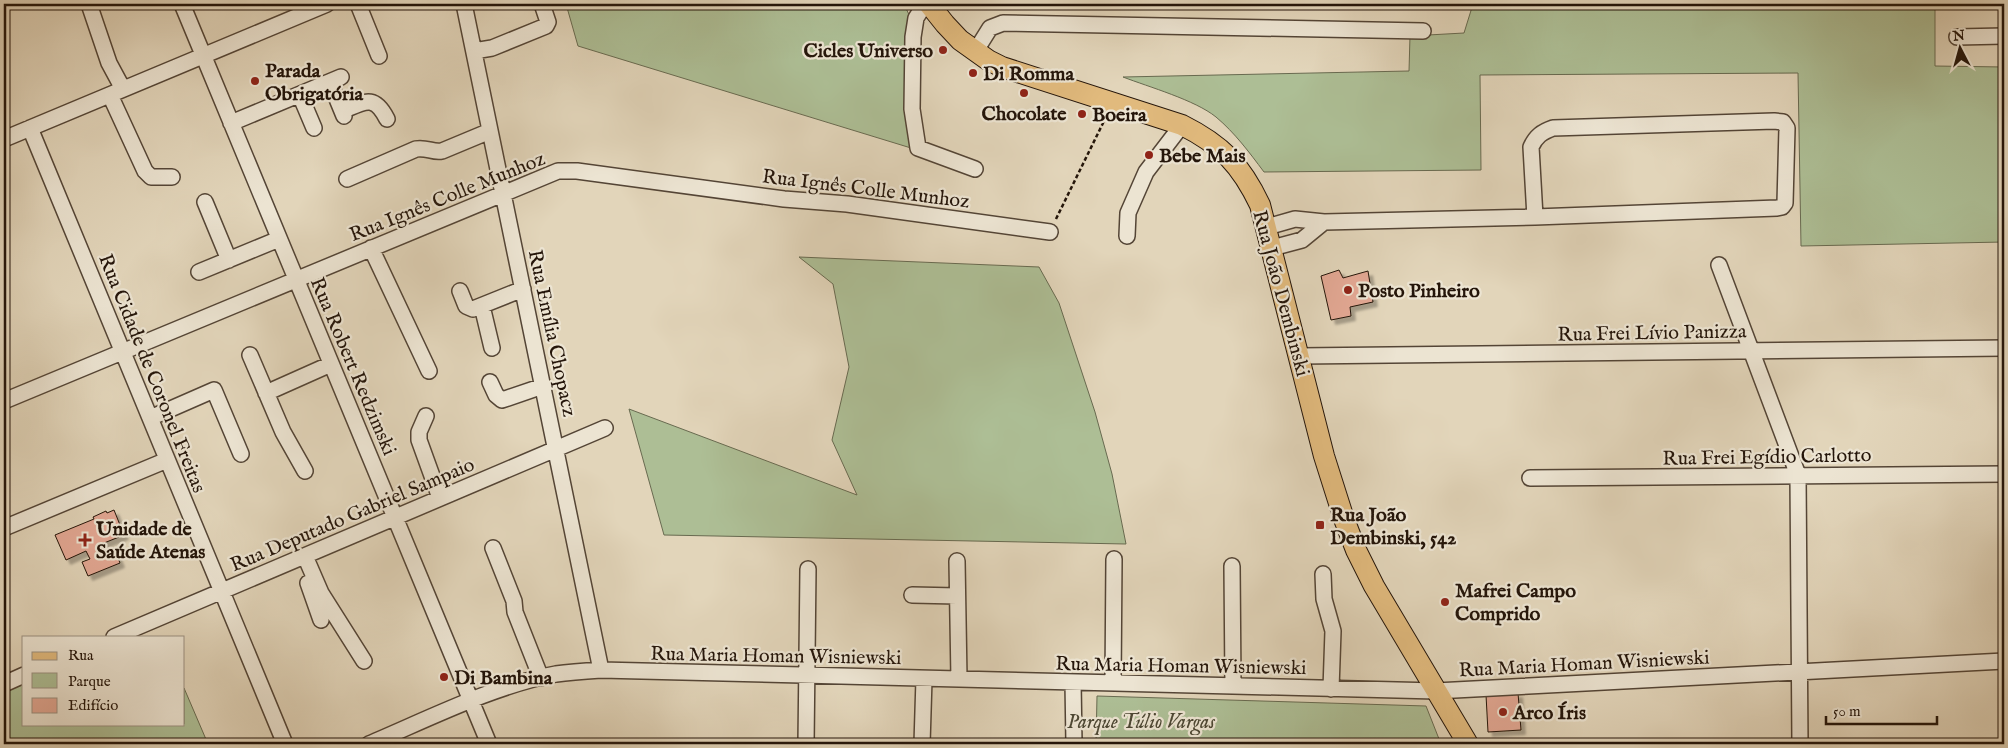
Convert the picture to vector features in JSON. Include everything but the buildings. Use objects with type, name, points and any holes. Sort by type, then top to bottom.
[{"type":"main road","name":"Rua João Dembinski","points":[[929,4],[945,24],[975,52],[988,60],[1017,73],[1182,125],[1203,136],[1223,150],[1240,168],[1251,185],[1267,227],[1326,465],[1356,550],[1374,586],[1468,744]]},
{"type":"street","points":[[89,4],[109,63],[116,92],[145,171],[151,176],[172,177]]},
{"type":"street","name":"Rua Robert Redzimski","points":[[182,4],[489,744]]},
{"type":"street","points":[[4,139],[326,4]]},
{"type":"street","points":[[358,4],[379,56]]},
{"type":"street","name":"Rua Emília Chopacz","points":[[464,4],[601,670]]},
{"type":"street","points":[[474,51],[492,48],[546,26],[548,22],[542,4]]},
{"type":"street","points":[[926,4],[916,18],[913,37],[912,109],[918,148],[975,169]]},
{"type":"street","points":[[975,52],[990,28],[1003,23],[1423,31]]},
{"type":"street","points":[[1957,37],[2004,36]]},
{"type":"street","points":[[231,123],[336,80],[343,113],[364,102],[374,102],[381,107],[387,119]]},
{"type":"street","points":[[300,94],[314,128]]},
{"type":"street","points":[[1267,227],[1295,219],[1324,222],[1535,217],[1782,207],[1785,203],[1787,128],[1783,122],[1774,121],[1553,128],[1546,130],[1535,139],[1531,147],[1535,217]]},
{"type":"street","points":[[1127,236],[1128,213],[1146,172],[1182,125]]},
{"type":"street","name":"Rua Cidade de Coronel Freitas","points":[[30,128],[285,744]]},
{"type":"street","points":[[347,179],[416,149],[424,148],[438,152],[490,131]]},
{"type":"street","name":"Rua Ignês Colle Munhoz","points":[[4,401],[549,174],[572,171],[784,199],[847,204],[1050,232]]},
{"type":"street","points":[[205,202],[229,260]]},
{"type":"street","points":[[1272,248],[1302,240],[1324,222]]},
{"type":"street","points":[[199,272],[279,239]]},
{"type":"street","points":[[371,248],[428,371]]},
{"type":"street","points":[[1719,265],[1798,475],[1800,744]]},
{"type":"street","points":[[460,291],[468,308],[472,309],[523,289]]},
{"type":"street","points":[[482,306],[492,348]]},
{"type":"street","name":"Rua Frei Lívio Panizza","points":[[1300,356],[2004,348]]},
{"type":"street","points":[[250,355],[283,432],[305,471]]},
{"type":"street","points":[[266,393],[331,364]]},
{"type":"street","points":[[490,382],[496,395],[502,400],[543,386]]},
{"type":"street","points":[[150,418],[214,390],[241,454]]},
{"type":"street","points":[[426,416],[419,432],[419,440],[440,498]]},
{"type":"street","name":"Rua Deputado Gabriel Sampaio","points":[[116,636],[605,428]]},
{"type":"street","points":[[4,528],[167,460]]},
{"type":"street","name":"Rua Frei Egídio Carlotto","points":[[1530,478],[2004,474]]},
{"type":"street","points":[[493,548],[514,601],[515,612],[541,678]]},
{"type":"street","points":[[302,557],[321,620]]},
{"type":"street","points":[[302,557],[321,593],[364,661]]},
{"type":"street","points":[[1113,683],[1114,559]]},
{"type":"street","points":[[957,561],[959,679]]},
{"type":"street","points":[[1232,566],[1233,686]]},
{"type":"street","points":[[806,744],[808,568]]},
{"type":"street","points":[[1323,574],[1324,599],[1334,631],[1331,689]]},
{"type":"street","points":[[912,595],[957,596]]},
{"type":"street","name":"Rua Maria Homan Wisniewski","points":[[376,743],[471,701],[506,688],[541,678],[578,671],[601,670],[1436,691],[2004,661]]},
{"type":"street","points":[[4,684],[22,676]]},
{"type":"street","points":[[922,744],[924,678]]},
{"type":"street","points":[[1074,682],[1074,744]]},
{"type":"path","points":[[1050,232],[1113,102]]},
{"type":"green space","points":[[566,4],[904,4],[911,19],[911,148],[578,46]]},
{"type":"green space","points":[[1473,4],[1935,4],[1935,66],[2004,67],[2004,242],[1801,246],[1798,73],[1480,75],[1481,170],[1264,172],[1236,136],[1216,117],[1196,105],[1123,77],[1409,71],[1410,36],[1464,33]]},
{"type":"green space","points":[[799,257],[1039,267],[1059,303],[1095,412],[1112,474],[1126,544],[664,535],[629,409],[857,495],[832,440],[849,367],[833,284]]},
{"type":"green space","points":[[22,682],[22,726],[185,726],[185,690],[208,744],[4,744],[4,690]]},
{"type":"green space","name":"Parque Túlio Vargas","points":[[1097,696],[1426,706],[1441,744],[1096,744]]},
{"type":"place","name":"Cicles Universo","points":[[943,50]]},
{"type":"place","name":"Di Romma","points":[[973,73]]},
{"type":"place","name":"Parada Obrigatória","points":[[255,81]]},
{"type":"place","name":"Chocolate","points":[[1024,93]]},
{"type":"place","name":"Boeira","points":[[1082,114]]},
{"type":"place","name":"Bebe Mais","points":[[1149,155]]},
{"type":"place","name":"Posto Pinheiro","points":[[1348,290]]},
{"type":"place","name":"Rua João Dembinski, 542","points":[[1320,525]]},
{"type":"place","name":"Unidade de Saúde Atenas","points":[[85,540]]},
{"type":"place","name":"Mafrei Campo Comprido","points":[[1445,602]]},
{"type":"place","name":"Di Bambina","points":[[444,677]]},
{"type":"place","name":"Arco Íris","points":[[1503,712]]}]
